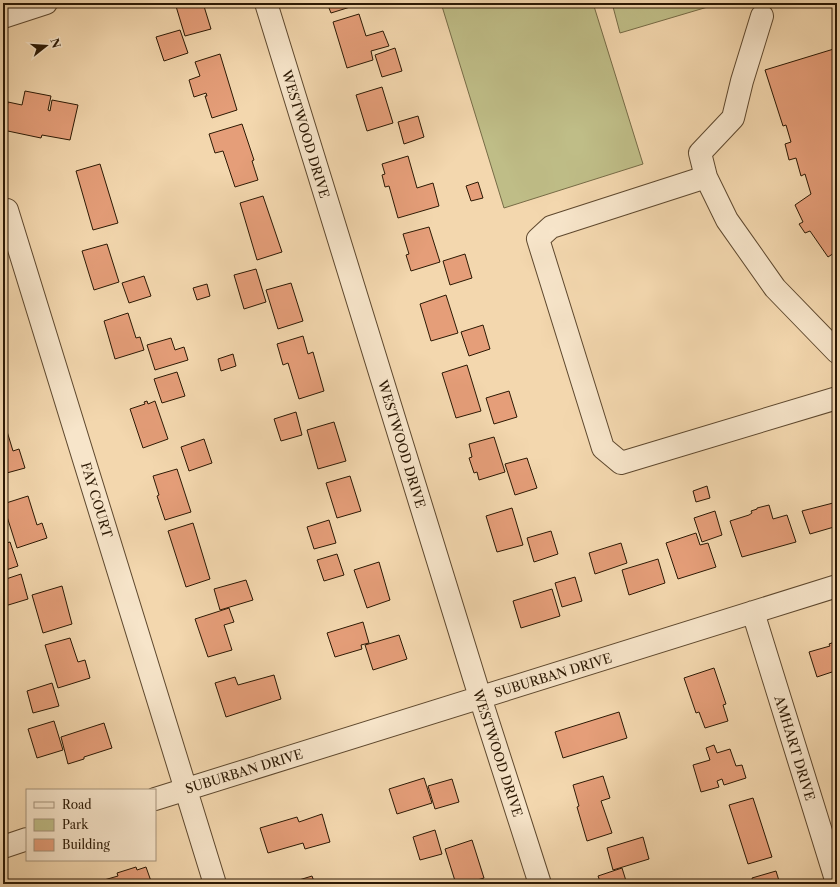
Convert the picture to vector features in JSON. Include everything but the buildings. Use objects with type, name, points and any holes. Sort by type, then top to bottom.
[{"type":"street","points":[[3,17],[46,3]]},
{"type":"street","name":"WESTWOOD DRIVE","points":[[266,3],[480,697],[540,884]]},
{"type":"street","points":[[762,16],[742,81],[733,118],[700,153],[706,177],[727,220],[774,288],[837,352]]},
{"type":"street","points":[[706,177],[551,227],[538,239],[603,448],[621,463],[837,398]]},
{"type":"street","name":"FAY COURT","points":[[7,210],[215,884]]},
{"type":"street","name":"SUBURBAN DRIVE","points":[[156,799],[837,586]]},
{"type":"street","name":"AMHART DRIVE","points":[[753,612],[836,875]]},
{"type":"street","points":[[3,847],[26,839]]},
{"type":"green space","points":[[441,3],[593,3],[643,164],[504,208]]},
{"type":"green space","points":[[612,3],[710,3],[711,6],[620,33]]}]
